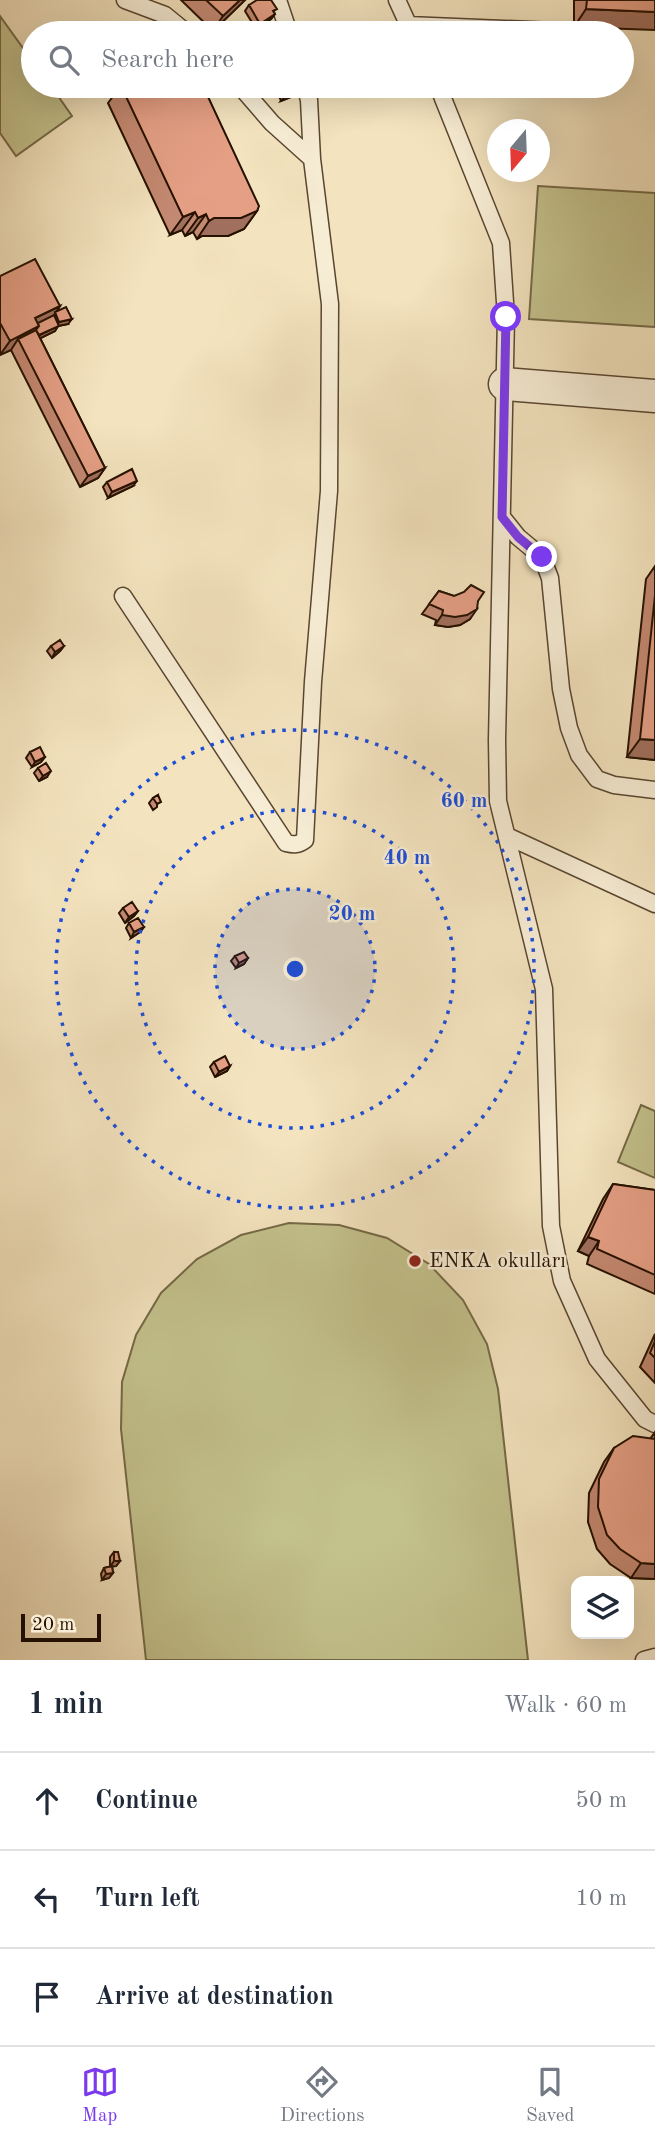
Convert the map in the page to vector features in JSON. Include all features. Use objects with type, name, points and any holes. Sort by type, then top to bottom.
[{"type":"street","points":[[505,384],[655,396]]},
{"type":"lane","points":[[125,0],[165,15],[172,21]]},
{"type":"lane","points":[[278,0],[285,21]]},
{"type":"lane","points":[[397,0],[406,21]]},
{"type":"lane","points":[[250,98],[272,123],[312,159]]},
{"type":"lane","points":[[123,596],[286,843],[300,844],[305,839],[313,682],[329,491],[330,304],[312,159],[308,98]]},
{"type":"lane","points":[[443,98],[501,243],[506,317],[498,801],[544,989],[551,1226],[562,1281],[597,1359],[645,1419],[655,1424]]},
{"type":"lane","points":[[502,517],[518,537],[542,557],[550,578],[561,689],[569,728],[579,755],[597,779],[614,785],[655,790]]},
{"type":"lane","points":[[507,836],[655,904]]},
{"type":"lane","points":[[644,1660],[655,1657]]},
{"type":"shaded area","points":[[0,16],[21,45],[21,98],[59,98],[72,116],[16,156],[0,133]]},
{"type":"shaded area","points":[[538,186],[655,193],[655,327],[529,319]]},
{"type":"shaded area","points":[[641,1105],[655,1111],[655,1178],[618,1162]]},
{"type":"shaded area","points":[[289,1223],[339,1225],[387,1238],[429,1264],[463,1300],[487,1344],[498,1389],[528,1660],[146,1660],[121,1429],[122,1382],[136,1335],[161,1293],[197,1259],[241,1235]]},
{"type":"building","points":[[206,0],[240,0],[223,16]]},
{"type":"building","points":[[257,0],[271,0],[277,9],[273,11],[275,14],[264,21],[258,21],[249,5]]},
{"type":"building","points":[[587,0],[655,0],[655,12],[586,9]]},
{"type":"building","points":[[127,98],[209,98],[259,206],[257,211],[241,218],[214,218],[209,221],[206,214],[198,218],[195,212],[183,217]]},
{"type":"building","points":[[35,259],[60,306],[35,318],[39,326],[10,341],[0,323],[0,276]]},
{"type":"building","points":[[66,307],[72,319],[59,322],[55,312]]},
{"type":"building","points":[[54,315],[59,326],[39,335],[36,330],[38,323]]},
{"type":"building","points":[[36,330],[105,468],[88,476],[18,339]]},
{"type":"building","points":[[132,469],[137,481],[112,492],[107,482]]},
{"type":"building","points":[[471,585],[484,592],[478,601],[477,609],[467,615],[442,615],[443,610],[429,604],[439,591],[454,596]]},
{"type":"building","points":[[655,595],[655,740],[640,739]]},
{"type":"building","points":[[60,640],[64,646],[55,652],[51,646]]},
{"type":"building","points":[[40,747],[45,757],[35,762],[30,752]]},
{"type":"building","points":[[46,763],[51,771],[43,776],[38,768]]},
{"type":"building","points":[[158,795],[161,802],[157,804],[153,798]]},
{"type":"building","points":[[132,902],[138,911],[129,917],[123,908]]},
{"type":"building","points":[[138,918],[144,927],[134,932],[129,923]]},
{"type":"building","points":[[244,952],[248,958],[239,963],[235,956]]},
{"type":"building","points":[[225,1056],[230,1066],[219,1072],[214,1062]]},
{"type":"building","points":[[613,1184],[655,1190],[655,1275],[597,1249],[599,1241],[588,1237]]},
{"type":"building","points":[[655,1341],[655,1358],[650,1353]]},
{"type":"building","points":[[633,1436],[655,1439],[655,1564],[641,1563],[620,1549],[607,1535],[598,1507],[599,1479],[614,1448]]},
{"type":"building","points":[[114,1552],[118,1552],[120,1561],[114,1561]]},
{"type":"building","points":[[112,1566],[113,1573],[106,1574],[104,1568]]},
{"type":"place","name":"ENKA okulları","points":[[415,1261]]},
{"type":"route","points":[[506,317],[502,517],[518,537],[542,557]]}]
